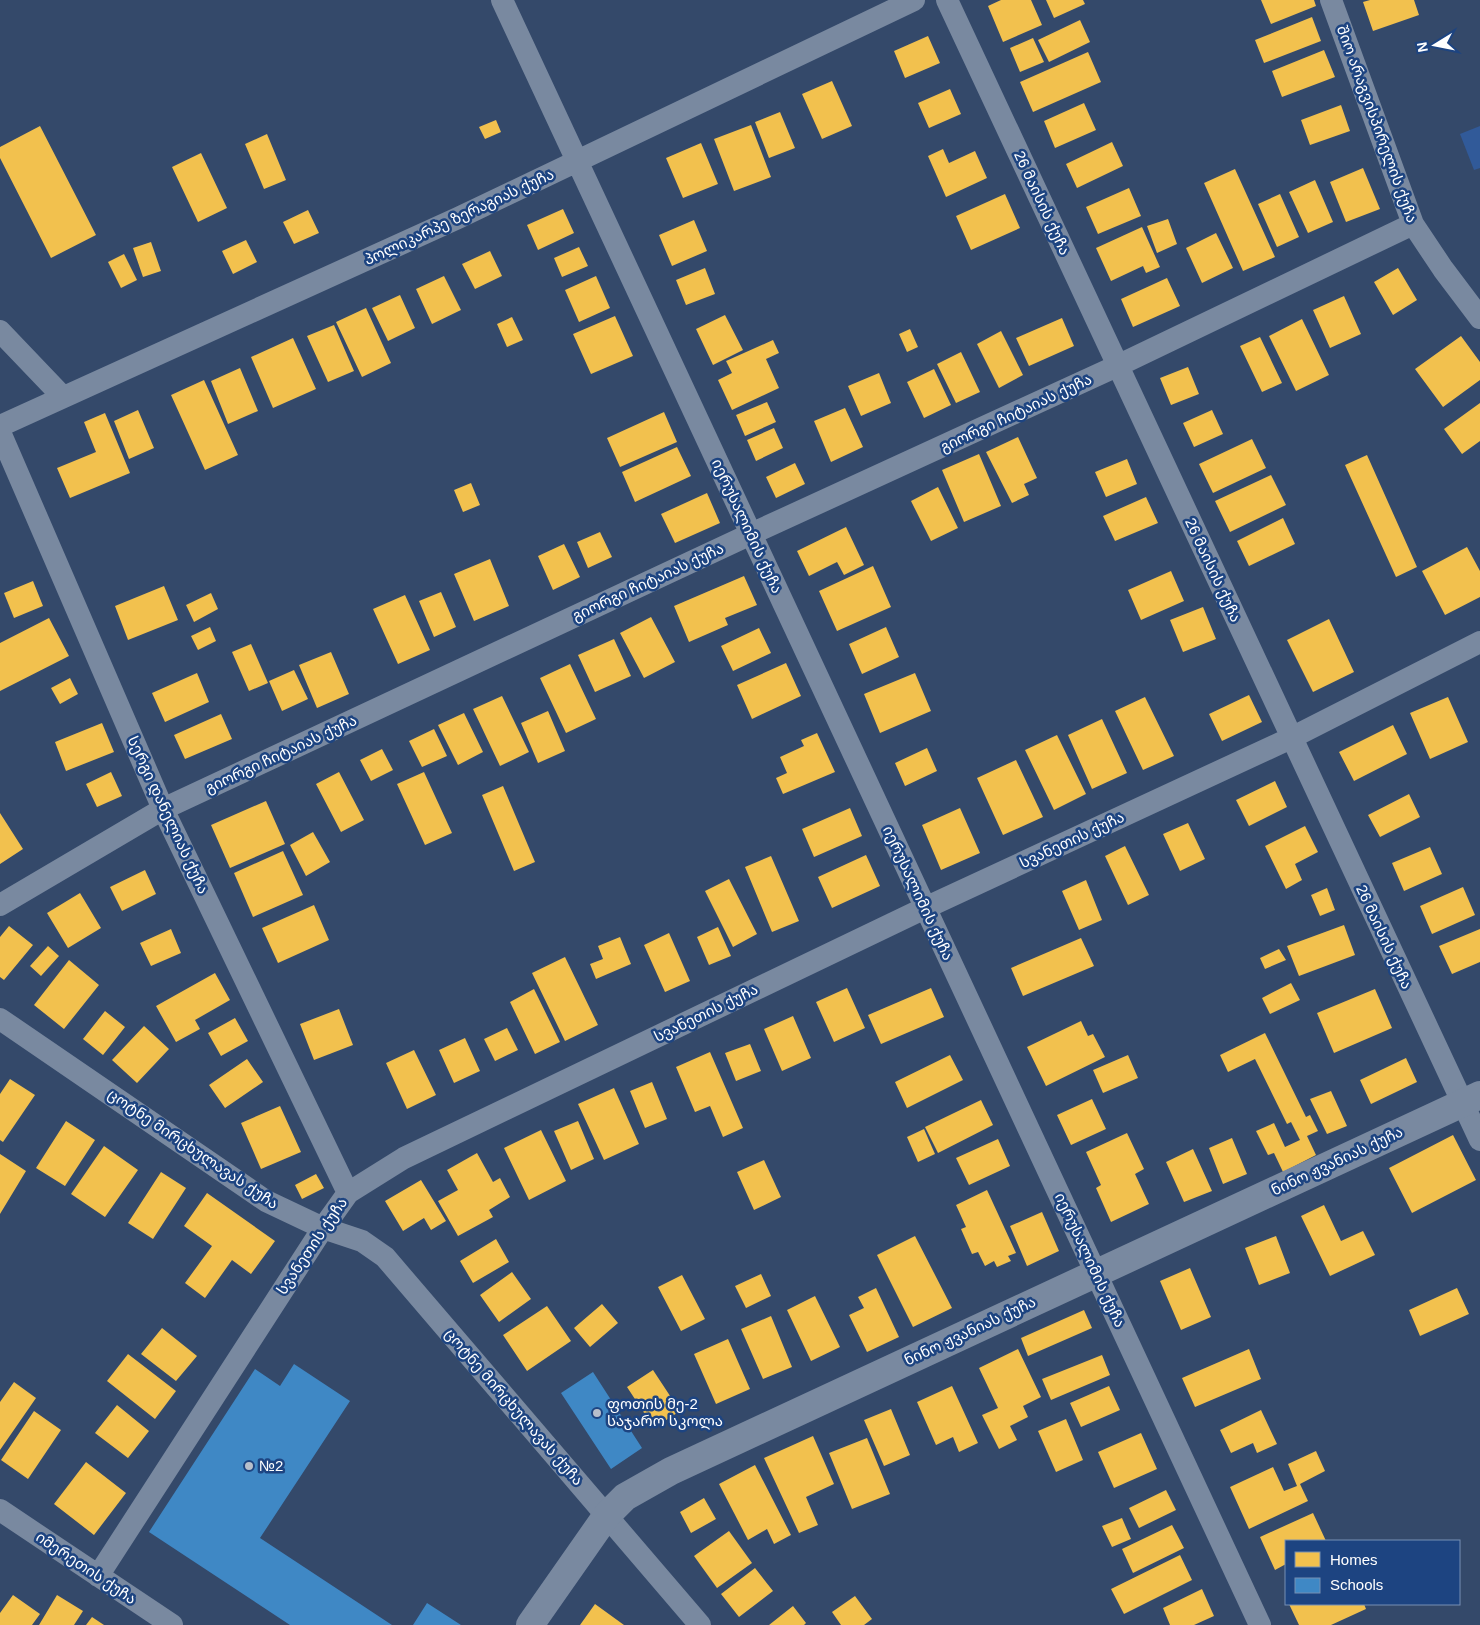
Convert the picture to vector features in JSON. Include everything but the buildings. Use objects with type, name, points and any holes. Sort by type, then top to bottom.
[{"type":"street","name":"იერუსალიმის ქუჩა","points":[[502,0],[1260,1625]]},
{"type":"street","name":"პოლიკარპე ზერაგიას ქუჩა","points":[[0,426],[458,218],[914,0]]},
{"type":"street","name":"26 მაისის ქუჩა","points":[[947,0],[1291,738],[1471,1099],[1480,1140]]},
{"type":"street","name":"შიო არაგვისპირელის ქუჩა","points":[[1331,0],[1413,224],[1443,269],[1480,318]]},
{"type":"street","name":"გიორგი ჩიტაიას ქუჩა","points":[[0,905],[163,810],[751,534],[1117,366],[1413,224]]},
{"type":"street","points":[[0,331],[63,397]]},
{"type":"street","name":"სერგი დანელიას ქუჩა","points":[[0,432],[163,810],[348,1193]]},
{"type":"street","name":"სვანეთის ქუჩა","points":[[98,1576],[322,1228],[348,1193],[404,1158],[925,908],[1291,738],[1480,642]]},
{"type":"street","name":"ცოტნე მირცხულავას ქუჩა","points":[[0,1019],[266,1201],[322,1228],[362,1241],[385,1257],[700,1625]]},
{"type":"street","name":"ნინო ჟვანიას ქუჩა","points":[[530,1625],[606,1515],[625,1497],[671,1471],[1471,1099]]},
{"type":"street","name":"იმერეთის ქუჩა","points":[[0,1510],[172,1625]]},
{"type":"shaded area","points":[[1480,126],[1480,168],[1474,170],[1460,134]]},
{"type":"place","name":"ფოთის მე-2 საჯარო სკოლა","points":[[597,1413]]},
{"type":"place","name":"№2","points":[[249,1466]]}]
